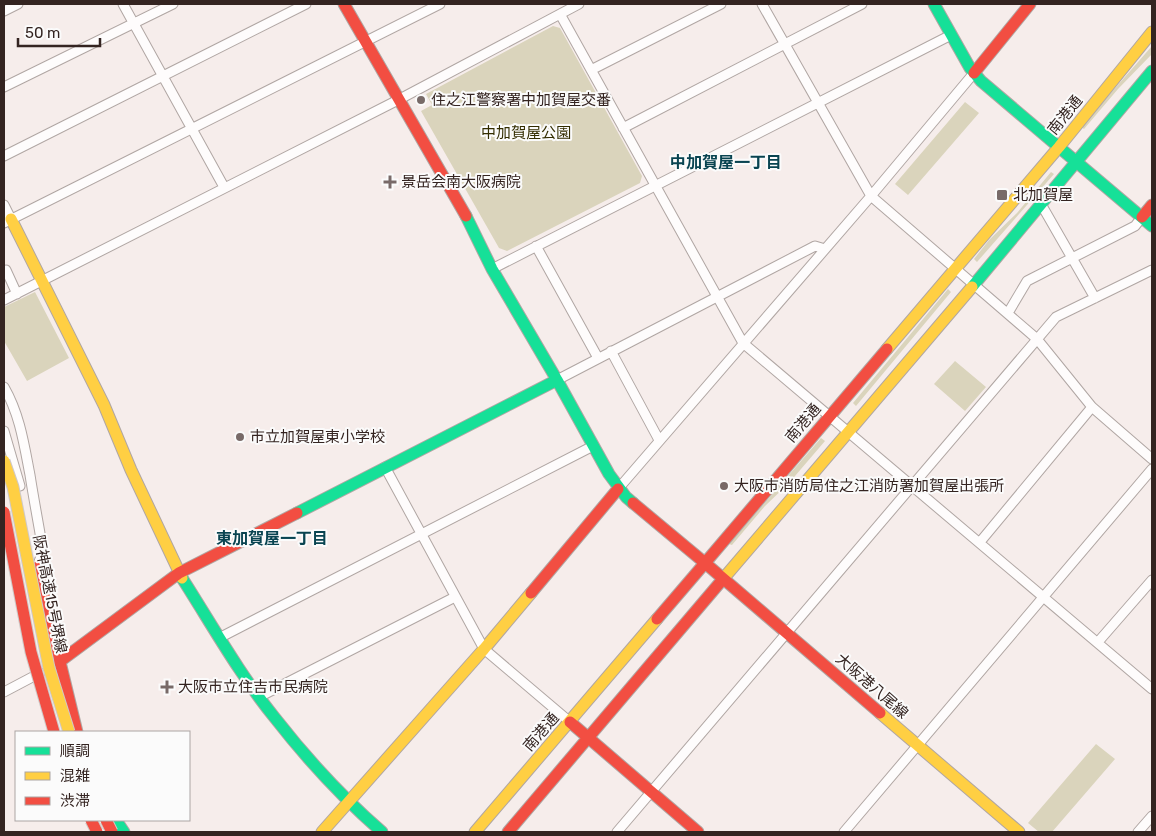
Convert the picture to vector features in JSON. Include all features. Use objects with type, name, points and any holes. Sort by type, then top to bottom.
[{"type":"main road","name":"大阪港八尾線","points":[[344,4],[465,215],[492,269],[618,489],[626,498],[706,563],[1019,832]]},
{"type":"main road","points":[[934,4],[974,73],[1152,226]]},
{"type":"main road","points":[[974,73],[1030,4]]},
{"type":"main road","name":"南港通","points":[[475,832],[706,563],[1059,146],[1152,32]]},
{"type":"main road","points":[[508,832],[974,285],[1152,71]]},
{"type":"main road","points":[[1142,217],[1152,205]]},
{"type":"main road","points":[[7,221],[42,282],[104,406],[131,470],[179,573],[275,719],[348,801],[382,832]]},
{"type":"main road","points":[[59,662],[179,573],[557,380]]},
{"type":"main road","name":"阪神高速15号堺線","points":[[4,461],[13,487],[49,668],[69,731]]},
{"type":"main road","points":[[322,832],[484,649],[618,489]]},
{"type":"main road","name":"阪神高速15号堺線","points":[[4,512],[31,652],[52,731]]},
{"type":"main road","points":[[4,530],[34,676]]},
{"type":"main road","points":[[37,567],[77,731]]},
{"type":"main road","points":[[570,722],[698,832]]},
{"type":"main road","points":[[115,821],[124,832]]},
{"type":"street","points":[[4,11],[18,4]]},
{"type":"street","points":[[123,4],[224,187]]},
{"type":"street","points":[[4,87],[172,4]]},
{"type":"street","points":[[4,156],[306,4]]},
{"type":"street","points":[[4,205],[7,221],[440,4]]},
{"type":"street","points":[[4,300],[398,100],[580,4]]},
{"type":"street","points":[[591,70],[721,4]]},
{"type":"street","points":[[762,4],[871,196],[1037,339],[1092,407],[1152,459]]},
{"type":"street","points":[[623,128],[862,4]]},
{"type":"street","points":[[560,14],[743,343],[1152,689]]},
{"type":"street","points":[[492,269],[951,35]]},
{"type":"street","points":[[618,489],[871,196],[974,73]]},
{"type":"street","points":[[1041,204],[1095,298]]},
{"type":"street","points":[[1008,313],[1027,281],[1135,226],[1142,217]]},
{"type":"street","points":[[536,246],[598,358]]},
{"type":"street","points":[[557,380],[815,246],[825,249]]},
{"type":"street","points":[[6,270],[17,294]]},
{"type":"street","points":[[617,832],[1056,317],[1152,270]]},
{"type":"street","points":[[611,352],[659,440]]},
{"type":"street","points":[[4,387],[16,411],[24,446],[43,551],[37,567]]},
{"type":"street","points":[[980,542],[1092,407]]},
{"type":"street","points":[[4,431],[17,472],[37,567]]},
{"type":"street","points":[[221,637],[593,446]]},
{"type":"street","points":[[385,467],[484,649],[570,722]]},
{"type":"street","points":[[844,832],[1152,469]]},
{"type":"street","points":[[1098,642],[1152,580]]},
{"type":"street","points":[[259,697],[456,597]]},
{"type":"street","points":[[4,692],[59,662]]},
{"type":"street","points":[[34,676],[43,714],[52,731]]},
{"type":"street","points":[[1138,832],[1152,816]]},
{"type":"street","points":[[87,821],[95,832],[112,821]]},
{"type":"green space","name":"中加賀屋公園","points":[[553,26],[560,28],[642,176],[640,183],[507,251],[499,248],[421,111],[432,105],[426,94]]},
{"type":"green space","points":[[1152,46],[1152,54],[1118,89],[1084,129],[1081,127]]},
{"type":"green space","points":[[965,102],[979,113],[908,195],[895,184]]},
{"type":"green space","points":[[1051,172],[1054,174],[977,262],[974,259],[989,240],[1017,213]]},
{"type":"green space","points":[[948,289],[951,292],[856,406],[853,403]]},
{"type":"green space","points":[[35,292],[69,358],[27,381],[4,341],[4,307]]},
{"type":"green space","points":[[955,361],[986,387],[965,411],[934,384]]},
{"type":"green space","points":[[821,438],[825,441],[789,483],[765,506],[732,545],[729,544]]},
{"type":"green space","points":[[1096,744],[1115,759],[1052,832],[1039,832],[1028,823]]},
{"type":"traffic: fast","points":[[934,4],[970,68],[981,81],[1152,226]]},
{"type":"traffic: fast","points":[[972,287],[1152,71]]},
{"type":"traffic: fast","points":[[466,216],[492,269],[609,474],[626,497],[633,503]]},
{"type":"traffic: fast","points":[[297,513],[557,380]]},
{"type":"traffic: fast","points":[[182,578],[262,702],[326,778],[382,832]]},
{"type":"traffic: fast","points":[[117,821],[124,832]]},
{"type":"traffic: slow","points":[[887,349],[1059,147],[1152,32]]},
{"type":"traffic: slow","points":[[11,219],[104,405],[131,470],[182,578]]},
{"type":"traffic: slow","points":[[723,579],[972,287]]},
{"type":"traffic: slow","points":[[4,461],[13,487],[49,668],[69,731]]},
{"type":"traffic: slow","points":[[322,832],[531,593]]},
{"type":"traffic: slow","points":[[475,832],[657,619]]},
{"type":"traffic: slow","points":[[880,713],[1019,832]]},
{"type":"traffic: jam","points":[[344,4],[466,216]]},
{"type":"traffic: jam","points":[[974,73],[1030,4]]},
{"type":"traffic: jam","points":[[1142,217],[1152,205]]},
{"type":"traffic: jam","points":[[633,503],[705,563],[887,349]]},
{"type":"traffic: jam","points":[[531,593],[618,489]]},
{"type":"traffic: jam","points":[[4,512],[31,652],[54,731]]},
{"type":"traffic: jam","points":[[59,662],[179,573],[297,513]]},
{"type":"traffic: jam","points":[[657,619],[705,563],[880,713]]},
{"type":"traffic: jam","points":[[37,567],[77,731]]},
{"type":"traffic: jam","points":[[508,832],[723,579]]},
{"type":"traffic: jam","points":[[570,722],[698,832]]},
{"type":"traffic: jam","points":[[92,821],[97,832]]},
{"type":"traffic: jam","points":[[106,821],[112,832]]},
{"type":"place","name":"住之江警察署中加賀屋交番","points":[[421,100]]},
{"type":"place","name":"景岳会南大阪病院","points":[[390,182]]},
{"type":"place","name":"北加賀屋","points":[[1002,195]]},
{"type":"place","name":"市立加賀屋東小学校","points":[[240,437]]},
{"type":"place","name":"大阪市消防局住之江消防署加賀屋出張所","points":[[724,486]]},
{"type":"place","name":"大阪市立住吉市民病院","points":[[167,687]]},
{"type":"district","name":"中加賀屋一丁目","points":[[726,162]]},
{"type":"district","name":"東加賀屋一丁目","points":[[272,538]]}]
